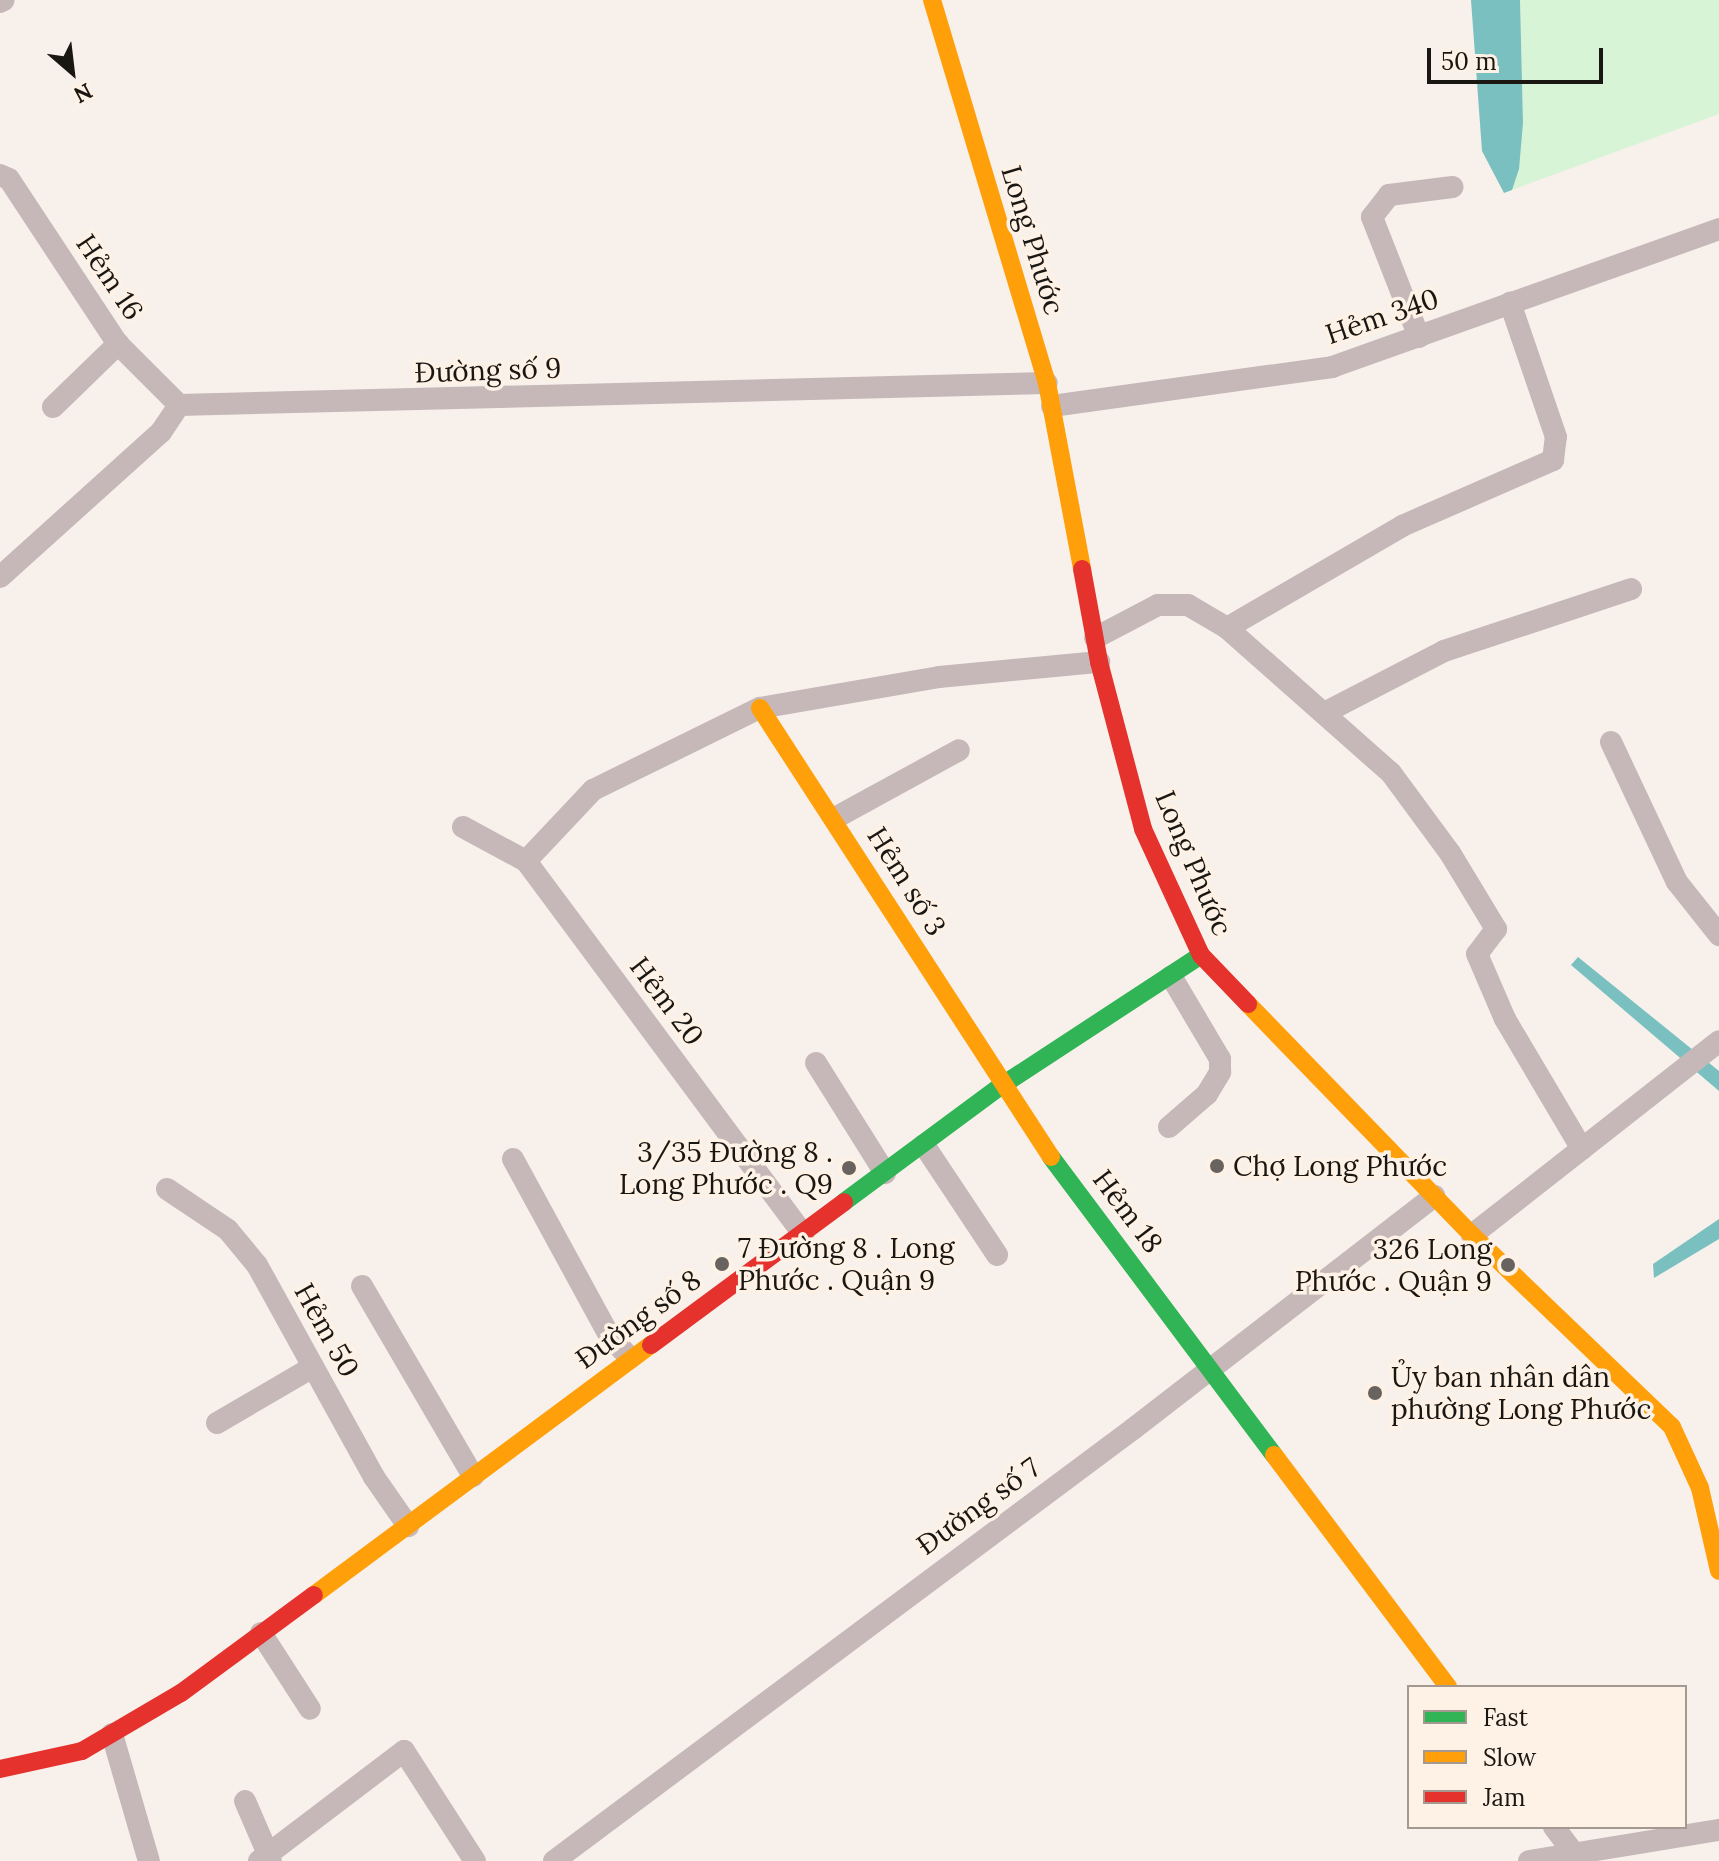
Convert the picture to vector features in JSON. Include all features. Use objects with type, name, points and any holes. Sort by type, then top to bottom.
[{"type":"street","name":"Long Phước","points":[[932,0],[1047,383],[1099,662],[1143,829],[1201,955],[1472,1235],[1660,1413],[1680,1437],[1709,1485],[1719,1571]]},
{"type":"street","name":"Hẻm 16","points":[[0,175],[9,179],[118,344],[179,405]]},
{"type":"street","points":[[1419,337],[1372,217],[1389,195],[1452,187]]},
{"type":"street","name":"Hẻm 340","points":[[1052,406],[1332,367],[1719,229]]},
{"type":"street","points":[[1227,628],[1402,526],[1553,460],[1556,437],[1510,303]]},
{"type":"street","points":[[53,407],[118,344]]},
{"type":"street","name":"Đường số 9","points":[[179,405],[1047,383]]},
{"type":"street","points":[[0,577],[161,432],[179,405]]},
{"type":"street","points":[[1326,712],[1444,651],[1631,589]]},
{"type":"street","points":[[1095,638],[1173,603],[1188,605],[1227,628],[1326,712],[1409,795],[1496,929],[1497,934],[1477,954],[1505,1019],[1582,1149]]},
{"type":"street","points":[[526,861],[593,790],[760,708],[939,677],[1099,662]]},
{"type":"street","name":"Hẻm số 3","points":[[760,708],[835,818],[1001,1086]]},
{"type":"street","points":[[1611,742],[1677,882],[1719,935]]},
{"type":"street","points":[[835,818],[959,750]]},
{"type":"street","name":"Hẻm 20","points":[[463,827],[526,861],[803,1234]]},
{"type":"street","name":"Đường số 8","points":[[0,1769],[50,1762],[112,1734],[181,1693],[1001,1086],[1201,955]]},
{"type":"street","points":[[1169,1127],[1207,1094],[1220,1072],[1220,1059],[1171,976]]},
{"type":"street","points":[[1472,1235],[1711,1047]]},
{"type":"street","points":[[816,1063],[885,1173]]},
{"type":"street","name":"Hẻm 18","points":[[1001,1086],[1447,1685]]},
{"type":"street","points":[[924,1145],[997,1255]]},
{"type":"street","points":[[513,1159],[610,1337],[630,1358]]},
{"type":"street","name":"Hẻm 50","points":[[167,1189],[237,1241],[257,1265],[374,1477],[408,1526]]},
{"type":"street","name":"Đường số 7","points":[[554,1861],[1213,1369],[1435,1196]]},
{"type":"street","points":[[362,1286],[473,1476]]},
{"type":"street","points":[[217,1423],[313,1367]]},
{"type":"street","points":[[261,1633],[310,1709]]},
{"type":"street","points":[[112,1734],[149,1861]]},
{"type":"street","points":[[245,1801],[266,1859],[404,1751],[475,1861]]},
{"type":"street","points":[[1555,1829],[1574,1854]]},
{"type":"street","points":[[1532,1861],[1574,1854],[1647,1851],[1719,1830]]},
{"type":"green space","points":[[1520,0],[1719,0],[1719,114],[1512,190],[1523,123]]},
{"type":"water","points":[[1471,0],[1520,0],[1523,123],[1519,169],[1512,190],[1504,193],[1482,151]]},
{"type":"water","points":[[1578,957],[1719,1071],[1719,1091],[1571,965]]},
{"type":"water","points":[[1719,1219],[1719,1239],[1654,1278],[1653,1264]]},
{"type":"traffic: fast","points":[[844,1202],[1001,1086],[1201,955]]},
{"type":"traffic: fast","points":[[1051,1157],[1274,1455]]},
{"type":"traffic: slow","points":[[932,0],[1047,383],[1082,569]]},
{"type":"traffic: slow","points":[[760,708],[1051,1157]]},
{"type":"traffic: slow","points":[[1248,1004],[1472,1235],[1672,1427],[1700,1488],[1719,1571]]},
{"type":"traffic: slow","points":[[314,1595],[651,1345]]},
{"type":"traffic: slow","points":[[1274,1455],[1446,1685]]},
{"type":"traffic: jam","points":[[1082,569],[1099,662],[1143,829],[1201,955],[1248,1004]]},
{"type":"traffic: jam","points":[[651,1345],[844,1202]]},
{"type":"traffic: jam","points":[[0,1769],[82,1751],[181,1693],[314,1595]]},
{"type":"place","name":"Chợ Long Phước","points":[[1217,1166]]},
{"type":"place","name":"3/35 Đường 8 . Long Phước . Q9","points":[[849,1168]]},
{"type":"place","name":"7 Đường 8 . Long Phước . Quận 9","points":[[722,1264]]},
{"type":"place","name":"326 Long Phước . Quận 9","points":[[1508,1265]]},
{"type":"place","name":"Ủy ban nhân dân phường Long Phước","points":[[1375,1393]]}]
